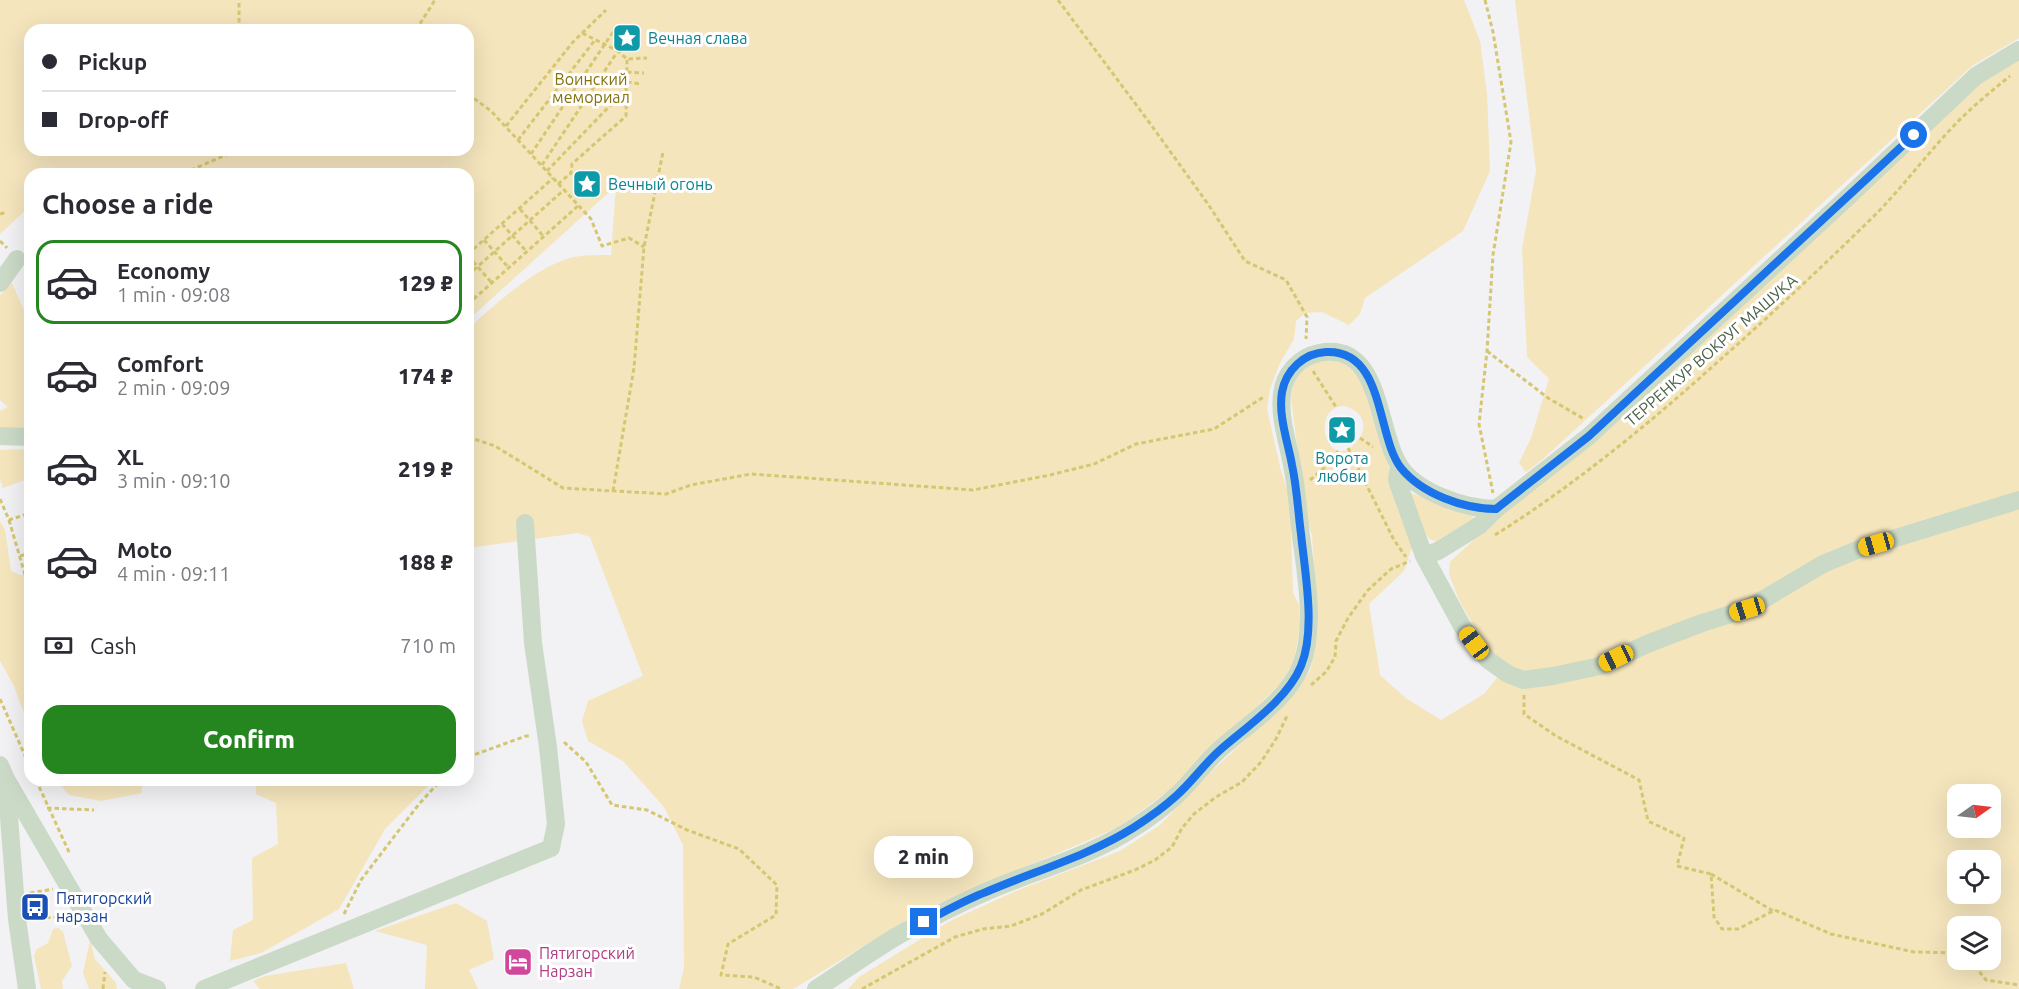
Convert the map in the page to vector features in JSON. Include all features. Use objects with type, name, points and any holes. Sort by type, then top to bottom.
[{"type":"street","points":[[1417,559],[1438,551],[1471,530],[1589,436],[1976,76],[2019,50]]},
{"type":"street","points":[[0,283],[17,259]]},
{"type":"street","points":[[816,989],[904,932],[983,893],[1101,846],[1134,827],[1176,796],[1218,751],[1255,721],[1287,689],[1301,666],[1308,634],[1308,596],[1294,478],[1282,412],[1282,393],[1285,383],[1298,362],[1322,352],[1344,354],[1360,366],[1376,395],[1385,429],[1400,466],[1420,486],[1447,498],[1482,509],[1496,509]]},
{"type":"street","points":[[0,436],[24,437]]},
{"type":"street","points":[[1400,466],[1397,480],[1417,559],[1488,660],[1508,674],[1523,680],[1599,666],[1647,644],[1747,609],[1823,564],[1857,550],[2019,500]]},
{"type":"street","points":[[204,989],[551,848],[556,824],[533,643],[525,523]]},
{"type":"street","points":[[3,772],[99,939],[134,980],[157,989]]},
{"type":"street","points":[[3,772],[17,919],[27,989]]},
{"type":"path","points":[[239,0],[239,24]]},
{"type":"path","points":[[420,24],[435,0]]},
{"type":"path","points":[[1058,0],[1156,131],[1245,261],[1286,280],[1307,317],[1305,358],[1336,407]]},
{"type":"path","points":[[1485,0],[1493,33],[1510,142],[1493,255],[1487,351],[1479,424],[1496,509]]},
{"type":"path","points":[[506,126],[573,42],[606,10]]},
{"type":"path","points":[[531,154],[615,29]]},
{"type":"path","points":[[582,33],[618,51],[627,59],[647,58]]},
{"type":"path","points":[[518,140],[595,40]]},
{"type":"path","points":[[542,165],[622,43]]},
{"type":"path","points":[[558,184],[571,172],[572,164],[626,116],[627,59]]},
{"type":"path","name":"ТЕРРЕНКУР ВОКРУГ МАШУКА","points":[[1486,540],[1522,518],[1598,464],[1691,386],[1816,274],[1892,198],[1950,130],[1985,96],[2017,71]]},
{"type":"path","points":[[627,72],[644,73]]},
{"type":"path","points":[[627,82],[641,84]]},
{"type":"path","points":[[547,171],[627,88]]},
{"type":"path","points":[[474,98],[506,126],[591,219],[602,246],[629,238],[644,247]]},
{"type":"path","points":[[613,491],[634,368],[644,247],[663,152]]},
{"type":"path","points":[[196,168],[224,156]]},
{"type":"path","points":[[474,249],[553,178]]},
{"type":"path","points":[[474,270],[564,190]]},
{"type":"path","points":[[475,298],[578,206]]},
{"type":"path","points":[[519,208],[544,237]]},
{"type":"path","points":[[0,214],[7,213]]},
{"type":"path","points":[[502,224],[526,252]]},
{"type":"path","points":[[484,240],[509,268]]},
{"type":"path","points":[[474,263],[492,283]]},
{"type":"path","points":[[1487,351],[1548,398],[1584,419]]},
{"type":"path","points":[[474,439],[495,446],[564,488],[666,494],[691,485],[751,474],[974,490],[1050,476],[1094,464],[1136,444],[1214,429],[1285,383]]},
{"type":"path","points":[[1305,689],[1326,672],[1335,657],[1336,641],[1368,590],[1391,569],[1417,559],[1394,540],[1348,448]]},
{"type":"path","points":[[1294,478],[1310,480],[1329,464],[1338,451]]},
{"type":"path","points":[[0,499],[9,520],[24,570]]},
{"type":"path","points":[[9,520],[24,515]]},
{"type":"path","points":[[20,556],[24,555]]},
{"type":"path","points":[[1523,680],[1524,714],[1556,736],[1639,780],[1648,821],[1684,838],[1677,866],[1711,874],[1773,911],[1832,934],[1914,952],[1947,953]]},
{"type":"path","points":[[0,699],[24,753]]},
{"type":"path","points":[[862,989],[955,937],[983,929],[1011,926],[1042,914],[1081,890],[1155,860],[1172,847],[1182,828],[1194,814],[1216,797],[1242,782],[1261,762],[1276,739],[1289,711]]},
{"type":"path","points":[[474,755],[526,736],[562,741],[586,762],[612,805],[647,810],[687,830],[738,849],[777,885],[776,915],[728,944],[721,975],[754,977],[781,989]]},
{"type":"path","points":[[333,935],[361,880],[436,786]]},
{"type":"path","points":[[47,808],[94,810]]},
{"type":"path","points":[[1711,874],[1714,916],[1722,929],[1738,929],[1773,911]]},
{"type":"path","points":[[35,892],[41,891]]},
{"type":"path","points":[[36,918],[86,915]]},
{"type":"path","points":[[103,989],[106,964]]},
{"type":"path","points":[[1978,970],[1986,980],[2019,985]]},
{"type":"green space","name":"Воинский мемориал","points":[[0,0],[1464,0],[1480,41],[1487,94],[1490,171],[1463,231],[1365,298],[1360,314],[1349,325],[1322,312],[1305,313],[1296,321],[1294,339],[1279,365],[1270,389],[1267,409],[1290,500],[1293,593],[1299,605],[1300,627],[1294,661],[1281,683],[1171,789],[1119,827],[922,911],[793,989],[679,989],[684,968],[683,845],[664,807],[623,761],[588,741],[582,721],[588,701],[643,676],[590,537],[578,533],[474,547],[474,324],[518,287],[546,268],[574,257],[611,255],[616,186],[474,315],[474,168],[24,168],[24,212],[0,234]]},
{"type":"green space","points":[[1515,0],[2019,0],[2019,38],[1972,66],[1543,459],[1526,472],[1519,463],[1531,438],[1549,379],[1527,357],[1522,249],[1536,171]]},
{"type":"green space","points":[[2019,56],[2019,989],[848,989],[859,977],[950,921],[1016,891],[1120,851],[1160,825],[1213,770],[1289,699],[1310,671],[1318,631],[1312,535],[1307,520],[1291,399],[1297,378],[1306,368],[1319,362],[1339,361],[1351,369],[1364,385],[1413,544],[1404,571],[1369,604],[1380,675],[1407,699],[1441,720],[1484,694],[1497,678],[1492,652],[1459,600],[1449,574],[1450,562],[1980,81]],"holes":[[[1343,406],[1359,414],[1362,418],[1363,429],[1358,440],[1348,449],[1339,451],[1331,446],[1326,438],[1325,428],[1326,418],[1332,410]]]},
{"type":"green space","points":[[12,283],[24,310],[24,429],[0,433],[0,411],[8,407],[0,400],[0,295]]},
{"type":"green space","points":[[24,449],[24,480],[3,488],[0,480],[0,450]]},
{"type":"green space","points":[[1411,493],[1472,515],[1474,519],[1436,541],[1431,539],[1419,522]]},
{"type":"green space","points":[[0,521],[5,530],[11,571],[24,575],[24,714],[14,686],[0,661]]},
{"type":"green space","points":[[61,786],[142,786],[142,793],[101,801],[69,795]]},
{"type":"green space","points":[[256,786],[428,786],[385,829],[339,909],[261,953],[230,961],[233,930],[253,920],[252,858],[278,844],[276,803],[256,794]]},
{"type":"green space","points":[[456,903],[487,921],[494,959],[469,970],[478,989],[425,989],[427,945],[375,931]]},
{"type":"green space","points":[[58,928],[63,932],[72,966],[62,981],[63,989],[41,989],[34,956],[37,949],[48,943],[53,929]]},
{"type":"green space","points":[[90,940],[95,959],[116,983],[117,989],[89,989],[83,973]]},
{"type":"green space","points":[[346,963],[354,989],[260,989],[253,981],[265,976]]},
{"type":"place","name":"Вечная слава","points":[[627,38]]},
{"type":"place","name":"Вечный огонь","points":[[587,184]]},
{"type":"place","name":"Ворота любви","points":[[1342,430]]},
{"type":"place","name":"Пятигорский нарзан","points":[[35,907]]},
{"type":"place","name":"Пятигорский Нарзан","points":[[518,962]]},
{"type":"route","points":[[924,922],[983,893],[1101,846],[1134,827],[1176,796],[1218,751],[1255,721],[1287,689],[1301,666],[1308,634],[1308,596],[1298,500],[1282,412],[1282,393],[1285,383],[1298,362],[1322,352],[1344,354],[1352,359],[1369,378],[1392,450],[1400,466],[1409,476],[1420,486],[1447,498],[1482,509],[1496,509],[1589,436],[1914,135]]}]
